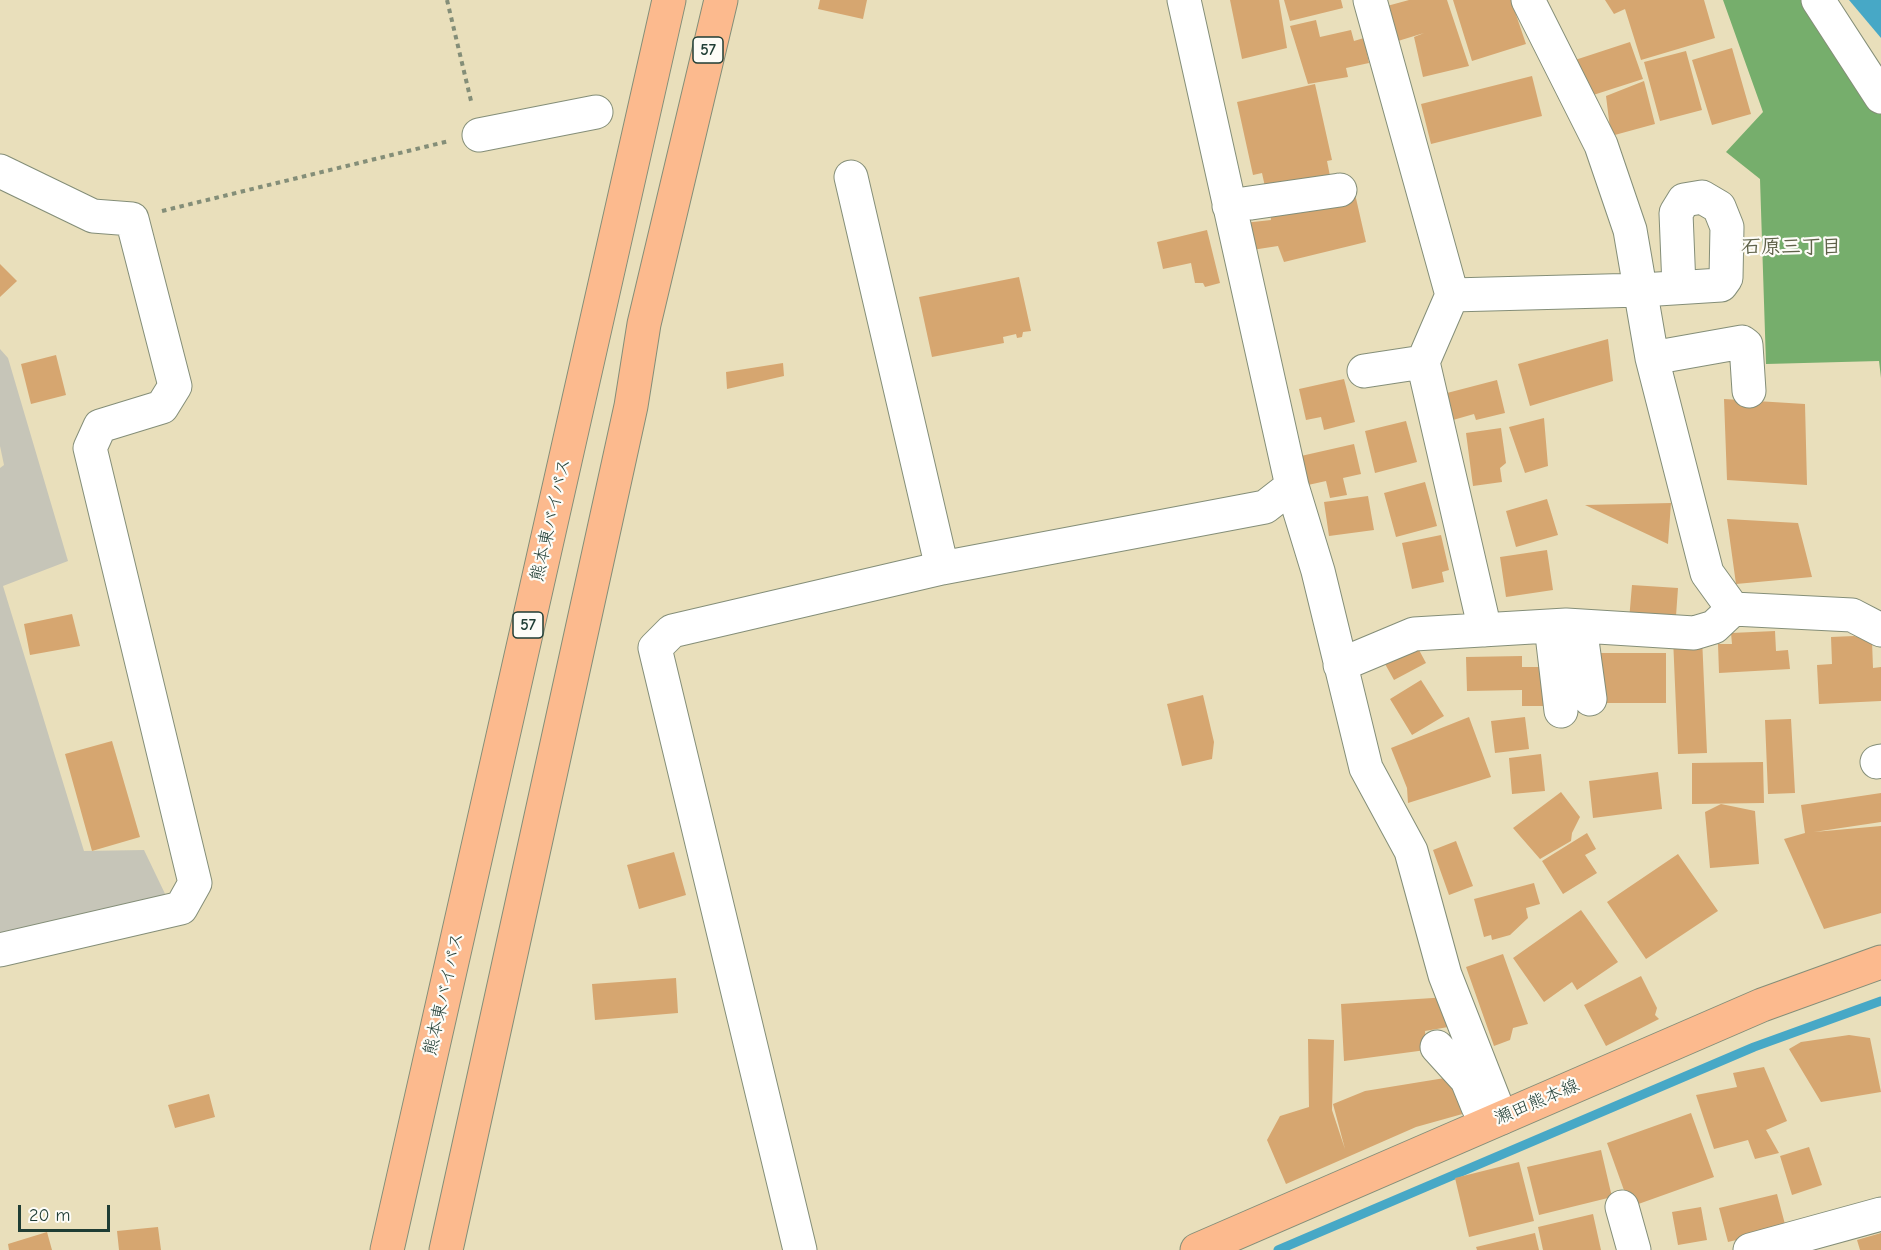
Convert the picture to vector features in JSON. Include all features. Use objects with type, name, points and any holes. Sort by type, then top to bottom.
[{"type":"main road","name":"熊本東バイパス","points":[[387,1250],[669,0]]},
{"type":"main road","name":"57","points":[[446,1250],[631,406],[644,324],[721,0]]},
{"type":"main road","name":"瀬田熊本線","points":[[1197,1250],[1762,1005],[1881,962]]},
{"type":"street","points":[[1184,0],[1240,204],[1293,486],[1317,571],[1366,768],[1411,851],[1445,975],[1493,1122]]},
{"type":"street","points":[[1370,0],[1452,296],[1423,362],[1485,630]]},
{"type":"street","points":[[1528,0],[1601,145],[1630,230],[1652,358],[1707,573],[1733,609]]},
{"type":"street","points":[[1818,0],[1881,97]]},
{"type":"street","points":[[479,135],[596,112]]},
{"type":"street","points":[[0,171],[93,216],[132,219],[175,386],[162,407],[100,426],[90,448],[195,883],[181,908],[0,950]]},
{"type":"street","points":[[851,177],[942,568]]},
{"type":"street","points":[[1240,204],[1329,192]]},
{"type":"street","points":[[1452,296],[1679,287]]},
{"type":"street","points":[[1652,358],[1742,342],[1746,345],[1749,391]]},
{"type":"street","points":[[1364,371],[1423,362]]},
{"type":"street","points":[[800,1250],[655,648],[672,631],[942,568],[1265,507],[1293,486]]},
{"type":"street","points":[[1340,664],[1414,634],[1565,626],[1694,633],[1714,627],[1733,609],[1852,615],[1881,630]]},
{"type":"street","points":[[1565,626],[1576,705]]},
{"type":"street","points":[[1437,1047],[1467,1080],[1493,1122]]},
{"type":"street","points":[[1622,1207],[1634,1250]]},
{"type":"street","points":[[1750,1250],[1881,1214]]},
{"type":"path","points":[[132,219],[479,135],[447,0]]},
{"type":"shaded area","points":[[0,349],[8,358],[68,561],[3,586],[84,851],[144,850],[168,900],[0,940],[0,468],[4,465],[0,446]]},
{"type":"green space","points":[[1723,0],[1804,0],[1881,111],[1881,378],[1879,361],[1766,364],[1760,179],[1726,152],[1763,112]]},
{"type":"water","points":[[1849,0],[1881,0],[1881,38]]},
{"type":"building","points":[[820,0],[867,0],[863,19],[818,9]]},
{"type":"building","points":[[1230,0],[1279,0],[1287,48],[1242,59]]},
{"type":"building","points":[[1284,0],[1341,0],[1343,8],[1290,21]]},
{"type":"building","points":[[1409,0],[1447,0],[1469,66],[1423,77],[1414,37],[1424,33],[1398,41],[1387,6]]},
{"type":"building","points":[[1453,0],[1511,0],[1526,44],[1472,61]]},
{"type":"building","points":[[1605,0],[1704,0],[1715,38],[1641,60],[1625,9],[1614,14]]},
{"type":"building","points":[[1316,20],[1320,37],[1351,30],[1354,41],[1364,38],[1369,63],[1346,68],[1348,77],[1308,84],[1290,26]]},
{"type":"building","points":[[1630,42],[1643,79],[1587,97],[1575,60]]},
{"type":"building","points":[[1732,48],[1751,114],[1712,125],[1692,60]]},
{"type":"building","points":[[1686,51],[1702,110],[1660,121],[1644,62]]},
{"type":"building","points":[[1532,76],[1542,116],[1431,144],[1421,104]]},
{"type":"building","points":[[1644,81],[1655,124],[1611,136],[1606,96]]},
{"type":"building","points":[[1315,84],[1332,160],[1327,161],[1331,181],[1267,196],[1262,173],[1253,175],[1237,102]]},
{"type":"building","points":[[1355,194],[1366,242],[1284,262],[1278,246],[1252,250],[1244,223],[1271,220],[1270,209]]},
{"type":"building","points":[[1207,230],[1220,283],[1205,287],[1203,283],[1195,283],[1191,263],[1163,269],[1157,242]]},
{"type":"building","points":[[0,264],[17,281],[0,297]]},
{"type":"building","points":[[1019,277],[1031,331],[1023,332],[1022,337],[1017,338],[1016,334],[1003,337],[1004,343],[932,357],[919,297]]},
{"type":"building","points":[[1608,339],[1613,381],[1530,406],[1518,364]]},
{"type":"building","points":[[56,355],[66,395],[31,404],[21,364]]},
{"type":"building","points":[[783,363],[784,376],[727,389],[726,372]]},
{"type":"building","points":[[1344,379],[1355,422],[1324,430],[1321,417],[1306,420],[1299,389]]},
{"type":"building","points":[[1497,380],[1505,413],[1476,420],[1474,414],[1453,420],[1447,393]]},
{"type":"building","points":[[1724,399],[1805,404],[1807,485],[1727,480]]},
{"type":"building","points":[[1544,418],[1548,466],[1525,473],[1509,427]]},
{"type":"building","points":[[1406,421],[1417,462],[1375,473],[1365,431]]},
{"type":"building","points":[[1501,428],[1506,463],[1500,468],[1502,482],[1473,486],[1466,433]]},
{"type":"building","points":[[1354,444],[1361,474],[1343,478],[1347,495],[1330,498],[1326,481],[1308,485],[1301,456]]},
{"type":"building","points":[[1425,482],[1437,526],[1396,537],[1384,493]]},
{"type":"building","points":[[1368,496],[1374,530],[1329,536],[1324,502]]},
{"type":"building","points":[[1547,499],[1558,535],[1516,547],[1506,511]]},
{"type":"building","points":[[1671,503],[1668,544],[1585,505]]},
{"type":"building","points":[[1727,519],[1798,523],[1812,577],[1736,584]]},
{"type":"building","points":[[1441,535],[1449,570],[1442,572],[1444,582],[1412,589],[1402,543]]},
{"type":"building","points":[[1547,550],[1553,590],[1506,597],[1500,557]]},
{"type":"building","points":[[1632,585],[1678,588],[1676,616],[1629,620]]},
{"type":"building","points":[[72,614],[80,646],[30,655],[24,624]]},
{"type":"building","points":[[1775,631],[1776,651],[1788,650],[1790,669],[1719,673],[1718,644],[1732,644],[1731,633]]},
{"type":"building","points":[[1854,636],[1872,641],[1873,668],[1881,667],[1881,701],[1819,704],[1817,665],[1832,664],[1831,637]]},
{"type":"building","points":[[1412,637],[1426,663],[1394,680],[1380,655]]},
{"type":"building","points":[[1702,637],[1707,753],[1678,754],[1673,638]]},
{"type":"building","points":[[1597,653],[1666,653],[1666,703],[1606,703]]},
{"type":"building","points":[[1522,656],[1522,667],[1546,667],[1547,706],[1522,706],[1522,690],[1467,691],[1466,657]]},
{"type":"building","points":[[1421,680],[1444,716],[1412,735],[1390,699]]},
{"type":"building","points":[[1203,695],[1214,742],[1212,759],[1182,766],[1167,704]]},
{"type":"building","points":[[1469,717],[1491,777],[1408,803],[1407,788],[1391,748]]},
{"type":"building","points":[[1525,717],[1529,749],[1495,753],[1491,721]]},
{"type":"building","points":[[1791,719],[1795,793],[1768,794],[1765,720]]},
{"type":"building","points":[[112,741],[140,837],[92,851],[65,754]]},
{"type":"building","points":[[1541,754],[1545,791],[1512,794],[1509,758]]},
{"type":"building","points":[[1763,762],[1764,803],[1692,804],[1692,763]]},
{"type":"building","points":[[1658,772],[1662,809],[1593,818],[1589,781]]},
{"type":"building","points":[[1561,792],[1580,817],[1572,833],[1571,841],[1540,859],[1513,828]]},
{"type":"building","points":[[1881,793],[1881,822],[1814,832],[1881,826],[1881,913],[1824,929],[1784,839],[1805,833],[1801,805]]},
{"type":"building","points":[[1721,804],[1755,811],[1759,864],[1710,868],[1705,812]]},
{"type":"building","points":[[1587,833],[1596,849],[1585,855],[1597,873],[1563,894],[1542,861]]},
{"type":"building","points":[[1456,841],[1473,886],[1449,895],[1433,850]]},
{"type":"building","points":[[674,852],[686,895],[639,909],[627,865]]},
{"type":"building","points":[[1678,854],[1718,911],[1646,959],[1607,902]]},
{"type":"building","points":[[1534,883],[1540,904],[1526,908],[1528,918],[1510,935],[1492,940],[1491,935],[1484,937],[1474,899]]},
{"type":"building","points":[[1581,910],[1618,962],[1577,990],[1572,982],[1544,1002],[1513,958]]},
{"type":"building","points":[[1503,954],[1528,1024],[1513,1028],[1510,1040],[1494,1046],[1466,967]]},
{"type":"building","points":[[1641,976],[1657,1008],[1655,1015],[1659,1019],[1606,1046],[1584,1005]]},
{"type":"building","points":[[676,978],[678,1013],[595,1020],[592,984]]},
{"type":"building","points":[[1448,997],[1454,1026],[1425,1031],[1426,1050],[1344,1061],[1341,1004]]},
{"type":"building","points":[[1849,1035],[1870,1038],[1881,1092],[1821,1102],[1789,1049],[1801,1042]]},
{"type":"building","points":[[1308,1039],[1334,1040],[1332,1110],[1345,1149],[1333,1104],[1365,1091],[1457,1076],[1466,1113],[1416,1127],[1286,1184],[1267,1140],[1280,1116],[1309,1107]]},
{"type":"building","points":[[1764,1067],[1787,1121],[1766,1130],[1779,1153],[1755,1159],[1748,1140],[1714,1149],[1696,1095],[1737,1087],[1733,1073]]},
{"type":"building","points":[[209,1094],[215,1117],[175,1128],[168,1105]]},
{"type":"building","points":[[1691,1113],[1714,1177],[1630,1207],[1607,1143]]},
{"type":"building","points":[[1809,1147],[1822,1185],[1792,1195],[1780,1156]]},
{"type":"building","points":[[1601,1150],[1612,1197],[1539,1215],[1527,1167]]},
{"type":"building","points":[[1519,1162],[1534,1221],[1469,1237],[1455,1178]]},
{"type":"building","points":[[1777,1194],[1786,1228],[1728,1242],[1719,1208]]},
{"type":"building","points":[[1701,1207],[1707,1240],[1678,1245],[1672,1212]]},
{"type":"building","points":[[1593,1214],[1601,1250],[1543,1250],[1538,1227]]},
{"type":"building","points":[[158,1227],[161,1250],[119,1250],[117,1231]]},
{"type":"building","points":[[47,1232],[52,1250],[9,1250],[8,1244]]},
{"type":"building","points":[[1535,1233],[1539,1250],[1477,1250],[1476,1247]]},
{"type":"building","points":[[1881,1233],[1881,1250],[1860,1250],[1857,1240]]},
{"type":"waterway","points":[[1278,1250],[1754,1047],[1881,1001]]},
{"type":"district","name":"石原三丁目","points":[[1791,247]]}]
